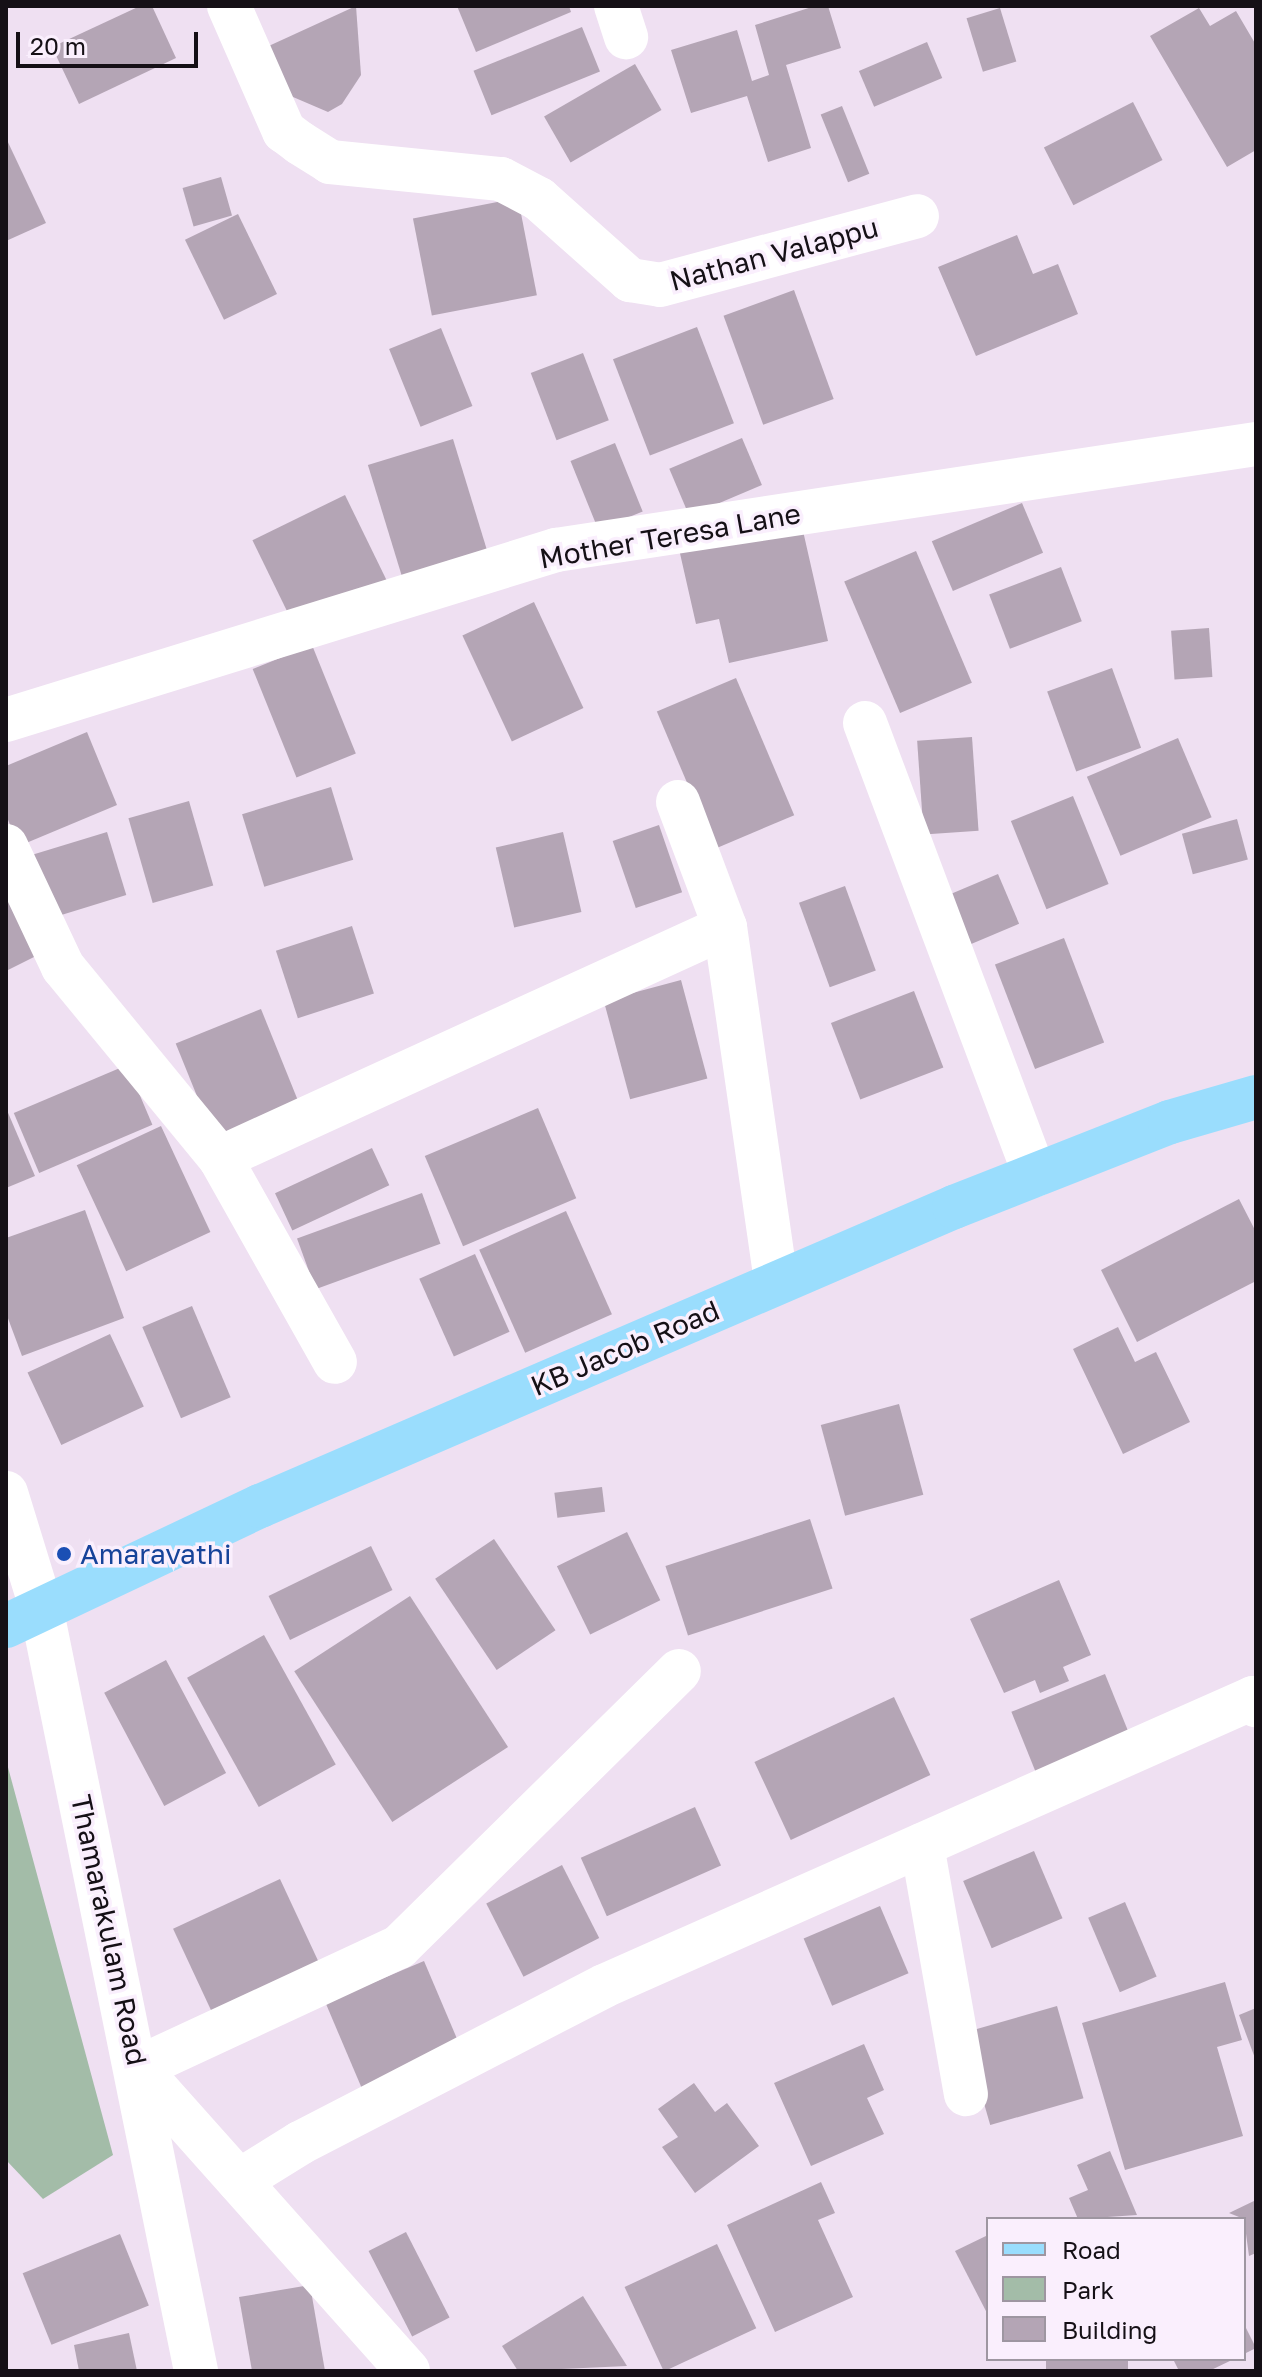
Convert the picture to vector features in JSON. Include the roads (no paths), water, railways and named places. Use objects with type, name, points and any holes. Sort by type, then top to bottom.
[{"type":"main road","name":"KB Jacob Road","points":[[24,1616],[776,1282],[1170,1122],[1256,1097]]},
{"type":"street","name":"Nathan Valappu","points":[[229,6],[284,131],[300,143],[330,162],[501,179],[539,199],[630,280],[660,285],[917,216]]},
{"type":"street","name":"Mother Teresa Lane","points":[[6,720],[556,550],[1256,444]]},
{"type":"street","points":[[865,723],[1035,1175]]},
{"type":"street","points":[[678,802],[725,927],[776,1282]]},
{"type":"street","points":[[6,846],[63,967],[220,1158],[335,1362]]},
{"type":"street","points":[[220,1158],[725,927]]},
{"type":"street","name":"Thamarakulam Road","points":[[6,1493],[24,1616],[138,2068],[196,2371]]},
{"type":"street","points":[[408,2371],[138,2068],[399,1947],[679,1671]]},
{"type":"street","points":[[239,2181],[300,2143],[604,1986],[1253,1698],[1256,1705]]},
{"type":"street","points":[[922,1845],[966,2094]]},
{"type":"place","name":"Amaravathi","points":[[64,1554]]}]
